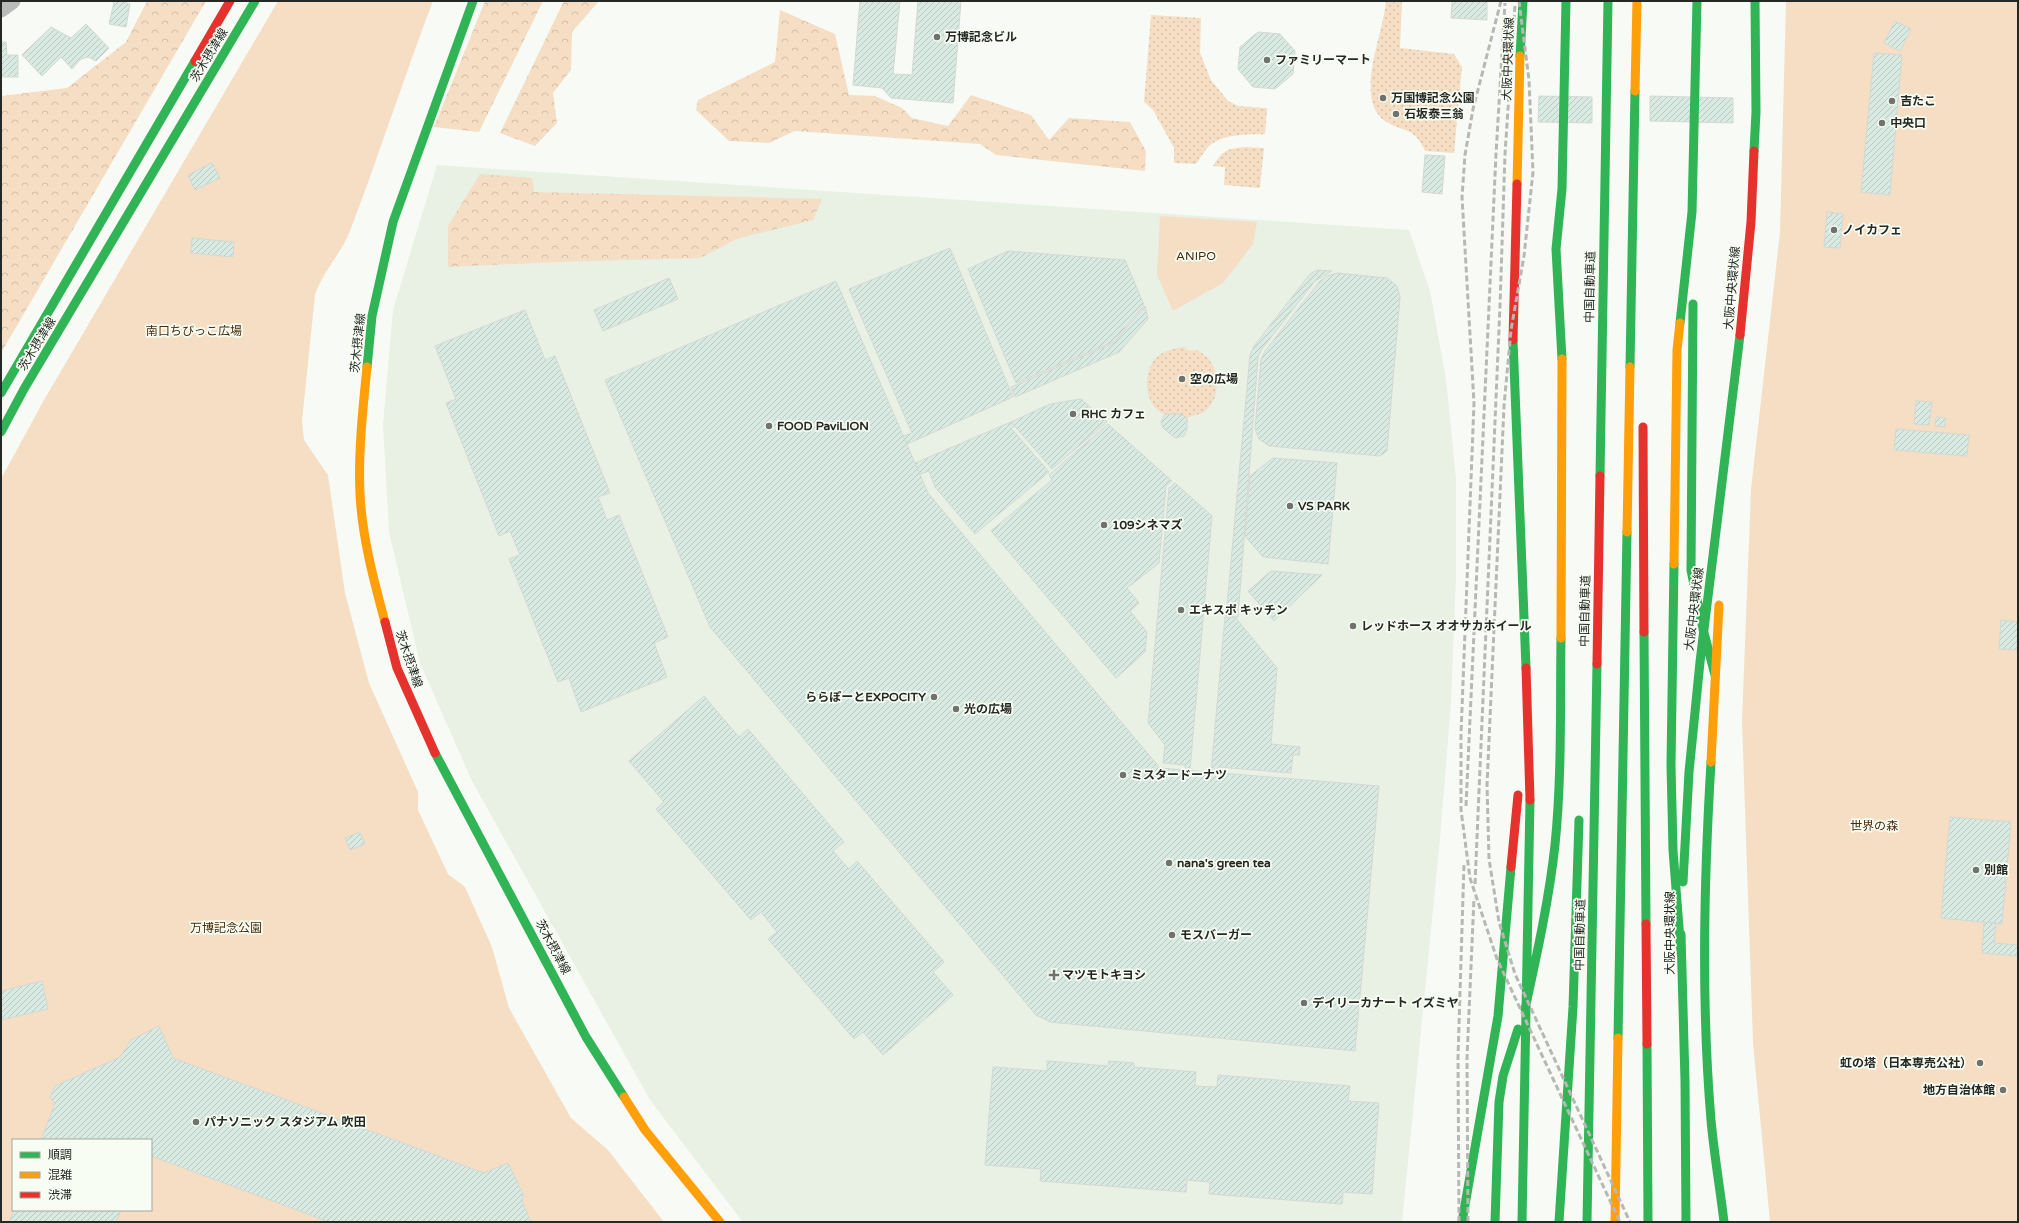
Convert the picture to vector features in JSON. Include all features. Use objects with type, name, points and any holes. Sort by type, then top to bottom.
[{"type":"main road","name":"茨木摂津線","points":[[1,393],[230,1]]},
{"type":"main road","name":"茨木摂津線","points":[[1,432],[6,409],[255,1]]},
{"type":"main road","name":"茨木摂津線","points":[[461,34],[465,1]]},
{"type":"main road","name":"茨木摂津線","points":[[473,1],[393,222],[372,316],[363,405],[360,494],[364,526],[376,592],[397,668],[426,735],[586,1037],[645,1130],[720,1222]]},
{"type":"main road","name":"大阪中央環状線","points":[[1522,1222],[1525,1009],[1530,840],[1528,675],[1513,331],[1520,49],[1523,1]]},
{"type":"main road","points":[[1496,1222],[1499,1102],[1503,1076],[1525,1009],[1539,946],[1555,844],[1560,754],[1562,366],[1556,249],[1562,189],[1566,1]]},
{"type":"main road","name":"中国自動車道","points":[[1586,1222],[1608,1]]},
{"type":"main road","points":[[1615,1222],[1637,1]]},
{"type":"main road","points":[[1697,1],[1692,212],[1694,350],[1690,549],[1693,585],[1703,629],[1716,675]]},
{"type":"main road","name":"大阪中央環状線","points":[[1686,1222],[1686,1081],[1681,953],[1683,879],[1693,715],[1728,442],[1747,262],[1756,148],[1757,41],[1755,1]]},
{"type":"main road","points":[[1634,178],[1640,342]]},
{"type":"main road","points":[[1681,953],[1673,850],[1670,765],[1677,350],[1692,212]]},
{"type":"main road","points":[[1643,420],[1648,1222]]},
{"type":"main road","points":[[1721,566],[1728,442]]},
{"type":"main road","points":[[1589,557],[1599,480]]},
{"type":"main road","points":[[1720,597],[1708,830],[1704,983],[1711,1121],[1724,1222]]},
{"type":"main road","points":[[1462,1222],[1498,1016],[1528,675]]},
{"type":"main road","points":[[1559,1222],[1573,1007],[1579,807]]},
{"type":"street","points":[[1,9],[12,1]]},
{"type":"shaded area","points":[[437,165],[1409,230],[1430,291],[1446,379],[1456,479],[1456,576],[1451,703],[1440,839],[1402,1222],[742,1221],[650,1100],[472,781],[420,663],[389,532],[383,424],[393,310]]},
{"type":"green space","points":[[147,1],[206,1],[1,353],[1,96],[67,88],[126,42]]},
{"type":"green space","name":"万博記念公園","points":[[278,1],[433,1],[350,231],[318,286],[315,295],[302,421],[304,440],[328,475],[345,593],[369,683],[418,792],[418,810],[448,874],[465,887],[492,947],[509,1008],[571,1118],[608,1150],[664,1222],[1,1222],[1,479],[44,400]]},
{"type":"green space","points":[[485,1],[543,1],[479,132],[434,127]]},
{"type":"green space","points":[[564,1],[599,1],[572,32],[571,70],[553,93],[557,123],[535,146],[500,133]]},
{"type":"green space","points":[[1386,1],[1402,1],[1400,48],[1454,54],[1462,67],[1454,153],[1425,151],[1417,137],[1408,131],[1385,121],[1376,111],[1371,97],[1371,82],[1376,47]]},
{"type":"green space","name":"世界の森","points":[[1786,1],[2018,1],[2018,1222],[1770,1222],[1753,1043],[1742,721],[1751,489],[1780,232]]},
{"type":"green space","points":[[780,10],[835,34],[849,95],[875,96],[902,108],[912,118],[948,126],[971,95],[1031,115],[1049,140],[1069,118],[1130,122],[1146,151],[1145,171],[996,155],[980,144],[795,131],[769,143],[729,141],[696,110],[698,100],[775,62]]},
{"type":"green space","points":[[1151,15],[1201,18],[1200,53],[1211,80],[1228,101],[1238,106],[1267,108],[1265,134],[1243,135],[1222,139],[1209,146],[1196,164],[1174,163],[1174,148],[1153,110],[1144,102]]},
{"type":"green space","points":[[1246,147],[1264,148],[1260,188],[1224,185],[1225,167],[1213,166],[1220,156],[1226,151]]},
{"type":"green space","points":[[480,174],[532,178],[534,192],[822,199],[813,220],[739,238],[700,258],[448,267],[448,226]]},
{"type":"green space","name":"ANIPO","points":[[1160,216],[1257,222],[1253,244],[1223,283],[1173,311],[1157,275]]},
{"type":"green space","name":"空の広場","points":[[1183,347],[1189,351],[1197,350],[1209,359],[1216,373],[1217,380],[1217,388],[1212,403],[1202,413],[1187,418],[1177,414],[1163,414],[1160,412],[1151,401],[1147,387],[1148,372],[1155,359],[1164,352]]},
{"type":"building","points":[[109,1],[124,1],[130,4],[126,27],[109,24],[114,2]]},
{"type":"building","name":"万博記念ビル","points":[[860,1],[900,1],[893,74],[912,75],[918,1],[961,1],[953,103],[891,98],[882,88],[853,85]]},
{"type":"building","points":[[1452,1],[1487,1],[1487,20],[1451,18]]},
{"type":"building","points":[[1895,21],[1911,29],[1900,51],[1884,43]]},
{"type":"building","points":[[86,24],[109,48],[96,61],[88,57],[81,59],[72,69],[61,57],[42,76],[22,55],[51,27],[71,38]]},
{"type":"building","name":"ファミリーマート","points":[[1258,32],[1280,34],[1295,51],[1293,74],[1275,89],[1253,87],[1238,69],[1240,47]]},
{"type":"building","points":[[1,42],[6,42],[7,55],[18,55],[18,77],[1,77]]},
{"type":"building","name":"中央口","points":[[1874,53],[1902,55],[1890,195],[1861,192]]},
{"type":"building","points":[[1539,96],[1592,97],[1592,123],[1538,122]]},
{"type":"building","points":[[1650,96],[1733,98],[1733,123],[1650,121]]},
{"type":"building","points":[[1425,155],[1445,156],[1442,194],[1422,192]]},
{"type":"building","points":[[212,163],[220,178],[195,190],[188,175]]},
{"type":"building","name":"ノイカフェ","points":[[1827,212],[1843,214],[1840,248],[1824,247]]},
{"type":"building","points":[[192,238],[234,242],[233,257],[191,253]]},
{"type":"building","points":[[950,248],[1013,397],[907,444],[903,436],[912,433],[849,289]]},
{"type":"building","points":[[1008,251],[1125,260],[1144,305],[1113,342],[1016,383],[968,269]]},
{"type":"building","points":[[1317,270],[1332,271],[1315,281],[1262,349],[1258,357],[1238,617],[1226,616],[1250,355],[1254,346],[1310,274]]},
{"type":"building","points":[[1337,273],[1387,278],[1397,286],[1400,297],[1387,451],[1380,456],[1269,446],[1259,439],[1255,429],[1261,359],[1265,351],[1320,281],[1327,276]]},
{"type":"building","points":[[669,278],[678,299],[603,331],[594,310]]},
{"type":"building","name":"ららぽーとEXPOCITY","points":[[836,281],[928,493],[1160,768],[1379,786],[1355,1051],[1050,1022],[1036,1015],[710,627],[605,380]]},
{"type":"building","points":[[1145,306],[1148,319],[1119,352],[1015,397],[1011,387],[1114,343]]},
{"type":"building","points":[[525,310],[545,360],[555,356],[610,493],[598,497],[607,520],[619,515],[668,637],[654,643],[667,677],[581,712],[569,678],[558,682],[509,559],[520,555],[510,531],[499,536],[446,403],[456,399],[435,346]]},
{"type":"building","points":[[1081,399],[1107,422],[1052,469],[1011,422],[1050,404]]},
{"type":"building","points":[[1916,401],[1932,402],[1929,425],[1914,424]]},
{"type":"building","points":[[1165,414],[1180,414],[1187,418],[1187,429],[1184,436],[1175,438],[1163,428],[1161,422]]},
{"type":"building","points":[[1936,417],[1945,418],[1945,427],[1935,426]]},
{"type":"building","points":[[1011,422],[1015,426],[1011,428],[1049,472],[975,534],[935,487],[929,471],[920,474],[915,463]]},
{"type":"building","points":[[1108,424],[1172,481],[1166,486],[1159,563],[1127,588],[1139,603],[1130,611],[1147,632],[1145,652],[1116,678],[991,531],[1052,480],[1049,475]]},
{"type":"building","points":[[1896,429],[1969,435],[1967,456],[1894,450]]},
{"type":"building","name":"VS PARK","points":[[1273,458],[1337,463],[1328,564],[1263,557],[1245,536],[1250,476]]},
{"type":"building","name":"エキスポ キッチン","points":[[1175,483],[1212,516],[1190,770],[1185,770],[1185,765],[1163,763],[1165,745],[1148,723],[1169,488]]},
{"type":"building","points":[[1271,571],[1322,575],[1274,621],[1248,591]]},
{"type":"building","name":"エキスポ キッチン","points":[[1225,617],[1236,618],[1277,668],[1271,744],[1300,747],[1299,755],[1293,755],[1291,773],[1219,767],[1219,772],[1211,772]]},
{"type":"building","points":[[2001,620],[2018,622],[2017,650],[1999,649]]},
{"type":"building","points":[[704,696],[739,737],[748,729],[844,842],[833,851],[849,869],[857,861],[944,962],[933,972],[953,995],[883,1055],[863,1032],[854,1039],[768,939],[777,932],[761,912],[751,920],[656,809],[664,802],[629,761]]},
{"type":"building","name":"別館","points":[[1950,817],[2011,822],[2002,924],[1941,918]]},
{"type":"building","points":[[360,832],[365,844],[350,850],[345,838]]},
{"type":"building","points":[[1984,922],[1996,923],[1994,943],[2018,945],[2018,956],[1982,953]]},
{"type":"building","points":[[42,981],[48,1009],[1,1020],[1,991]]},
{"type":"building","name":"パナソニック スタジアム 吹田","points":[[159,1026],[173,1058],[484,1173],[508,1163],[523,1194],[522,1202],[531,1222],[329,1222],[152,1156],[152,1139],[41,1139],[55,1103],[50,1098],[55,1086],[120,1057],[131,1040]]},
{"type":"building","points":[[1047,1061],[1108,1066],[1109,1061],[1134,1063],[1134,1067],[1196,1072],[1195,1086],[1217,1087],[1218,1075],[1350,1086],[1348,1101],[1379,1103],[1372,1194],[1343,1192],[1342,1204],[1209,1194],[1210,1182],[1187,1180],[1186,1192],[1040,1181],[1041,1169],[985,1165],[993,1067],[1047,1071]]},
{"type":"building","points":[[14,1211],[121,1211],[116,1222],[9,1222]]},
{"type":"railway","points":[[1501,1],[1473,109],[1465,155],[1462,197],[1474,403],[1461,734],[1461,810],[1470,878],[1497,959],[1620,1222]]},
{"type":"railway","points":[[1519,1],[1529,80],[1533,172],[1524,256],[1511,330],[1504,406],[1487,785],[1489,859],[1499,922],[1515,974],[1630,1222]]},
{"type":"railway","points":[[1466,806],[1496,154],[1505,3]]},
{"type":"railway","points":[[1475,884],[1500,306],[1505,154],[1515,5]]},
{"type":"railway","points":[[1459,1222],[1458,1057],[1464,864]]},
{"type":"railway","points":[[1468,1222],[1467,1058],[1474,898]]},
{"type":"traffic: fast","points":[[1,432],[24,389],[255,1]]},
{"type":"traffic: fast","points":[[367,367],[372,316],[393,222],[473,1]]},
{"type":"traffic: fast","points":[[1520,56],[1523,1]]},
{"type":"traffic: fast","points":[[1562,359],[1556,249],[1562,189],[1566,1]]},
{"type":"traffic: fast","points":[[1600,476],[1608,1]]},
{"type":"traffic: fast","points":[[1680,323],[1692,212],[1697,1]]},
{"type":"traffic: fast","points":[[1754,151],[1756,112],[1755,1]]},
{"type":"traffic: fast","points":[[1,393],[195,61]]},
{"type":"traffic: fast","points":[[1630,367],[1635,91]]},
{"type":"traffic: fast","points":[[1693,304],[1691,570],[1703,629],[1715,675]]},
{"type":"traffic: fast","points":[[1683,882],[1689,772],[1700,662],[1740,335]]},
{"type":"traffic: fast","points":[[1513,340],[1526,668]]},
{"type":"traffic: fast","points":[[1618,1038],[1627,532]]},
{"type":"traffic: fast","points":[[1674,564],[1671,765],[1673,850],[1681,953]]},
{"type":"traffic: fast","points":[[1644,632],[1646,924]]},
{"type":"traffic: fast","points":[[1525,1009],[1546,907],[1555,845],[1560,767],[1561,638]]},
{"type":"traffic: fast","points":[[1587,1222],[1597,664]]},
{"type":"traffic: fast","points":[[435,753],[586,1037],[624,1097]]},
{"type":"traffic: fast","points":[[1711,762],[1705,896],[1706,1031],[1711,1120],[1724,1222]]},
{"type":"traffic: fast","points":[[1522,1222],[1530,800]]},
{"type":"traffic: fast","points":[[1559,1222],[1573,1007],[1579,820]]},
{"type":"traffic: fast","points":[[1462,1222],[1498,1016],[1511,867]]},
{"type":"traffic: fast","points":[[1681,934],[1685,1081],[1686,1222]]},
{"type":"traffic: fast","points":[[1495,1222],[1499,1102],[1503,1076],[1518,1029]]},
{"type":"traffic: fast","points":[[1647,1044],[1648,1222]]},
{"type":"traffic: slow","points":[[1635,91],[1637,1]]},
{"type":"traffic: slow","points":[[1517,184],[1520,56]]},
{"type":"traffic: slow","points":[[1674,564],[1677,350],[1680,323]]},
{"type":"traffic: slow","points":[[1561,638],[1562,359]]},
{"type":"traffic: slow","points":[[367,367],[360,446],[361,510],[366,543],[385,622]]},
{"type":"traffic: slow","points":[[1627,532],[1630,367]]},
{"type":"traffic: slow","points":[[1711,762],[1719,605]]},
{"type":"traffic: slow","points":[[1615,1222],[1618,1038]]},
{"type":"traffic: slow","points":[[624,1097],[645,1130],[720,1222]]},
{"type":"traffic: jam","points":[[195,61],[230,1]]},
{"type":"traffic: jam","points":[[1740,335],[1751,222],[1754,151]]},
{"type":"traffic: jam","points":[[1513,340],[1517,184]]},
{"type":"traffic: jam","points":[[1643,427],[1644,632]]},
{"type":"traffic: jam","points":[[1597,664],[1600,476]]},
{"type":"traffic: jam","points":[[385,622],[397,668],[435,753]]},
{"type":"traffic: jam","points":[[1526,668],[1530,800]]},
{"type":"traffic: jam","points":[[1511,867],[1518,795]]},
{"type":"traffic: jam","points":[[1646,924],[1647,1044]]},
{"type":"place","name":"万博記念ビル","points":[[937,37]]},
{"type":"place","name":"ファミリーマート","points":[[1267,60]]},
{"type":"place","name":"万国博記念公園","points":[[1383,98]]},
{"type":"place","name":"吉たこ","points":[[1892,101]]},
{"type":"place","name":"石坂泰三翁","points":[[1396,114]]},
{"type":"place","name":"中央口","points":[[1882,123]]},
{"type":"place","name":"ノイカフェ","points":[[1834,230]]},
{"type":"place","name":"空の広場","points":[[1182,379]]},
{"type":"place","name":"RHC カフェ","points":[[1073,414]]},
{"type":"place","name":"FOOD PaviLION","points":[[769,426]]},
{"type":"place","name":"VS PARK","points":[[1290,506]]},
{"type":"place","name":"109シネマズ","points":[[1104,525]]},
{"type":"place","name":"エキスポ キッチン","points":[[1181,610]]},
{"type":"place","name":"レッドホース オオサカホイール","points":[[1353,626]]},
{"type":"place","name":"ららぽーとEXPOCITY","points":[[934,697]]},
{"type":"place","name":"光の広場","points":[[956,709]]},
{"type":"place","name":"ミスタードーナツ","points":[[1123,775]]},
{"type":"place","name":"nana's green tea","points":[[1169,863]]},
{"type":"place","name":"別館","points":[[1976,870]]},
{"type":"place","name":"モスバーガー","points":[[1172,935]]},
{"type":"place","name":"マツモトキヨシ","points":[[1054,975]]},
{"type":"place","name":"デイリーカナート イズミヤ","points":[[1304,1003]]},
{"type":"place","name":"虹の塔（日本専売公社）","points":[[1980,1063]]},
{"type":"place","name":"地方自治体館","points":[[2003,1090]]},
{"type":"place","name":"パナソニック スタジアム 吹田","points":[[196,1122]]},
{"type":"park label","name":"南口ちびっこ広場","points":[[194,331]]}]
